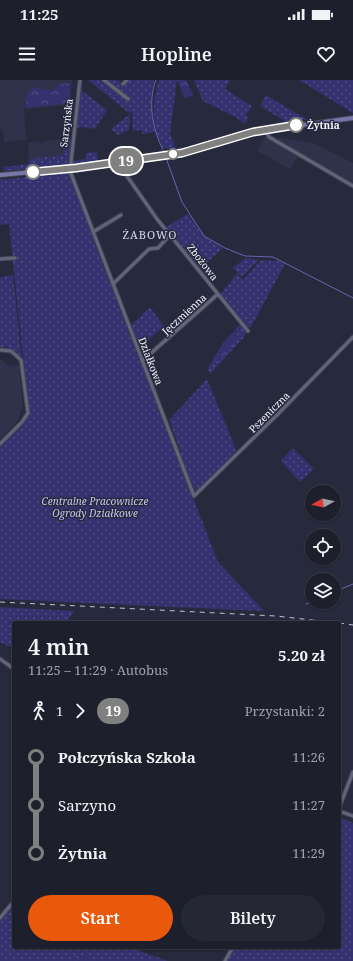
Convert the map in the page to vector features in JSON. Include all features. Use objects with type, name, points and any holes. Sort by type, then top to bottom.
[{"type":"main road","points":[[0,175],[70,169],[165,156],[193,150],[265,130],[353,118]]},
{"type":"street","name":"Sarzyńska","points":[[70,169],[80,80]]},
{"type":"street","points":[[104,80],[128,99]]},
{"type":"street","points":[[124,84],[127,80]]},
{"type":"street","points":[[265,130],[269,137],[353,186]]},
{"type":"street","name":"Zbożowa","points":[[120,162],[122,169],[151,211],[248,331]]},
{"type":"street","name":"Działkowa","points":[[70,169],[194,496]]},
{"type":"street","points":[[93,232],[121,215]]},
{"type":"street","points":[[113,284],[150,249],[158,248],[170,235]]},
{"type":"street","points":[[0,259],[15,258]]},
{"type":"street","name":"Jęczmienna","points":[[142,361],[218,294]]},
{"type":"street","name":"Pszeniczna","points":[[194,496],[353,338]]},
{"type":"street","points":[[0,350],[11,351],[21,360],[28,413],[22,422],[0,444]]},
{"type":"street","points":[[0,659],[12,668]]},
{"type":"street","points":[[341,804],[353,772]]},
{"type":"street","points":[[348,783],[353,785]]},
{"type":"street","points":[[341,811],[353,816]]},
{"type":"street","points":[[0,918],[12,903]]},
{"type":"street","points":[[225,961],[231,949]]},
{"type":"shaded area","points":[[0,80],[72,80],[70,105],[25,109],[24,106],[26,140],[4,142],[3,129],[0,129]]},
{"type":"shaded area","points":[[265,136],[298,157],[290,169],[257,151]]},
{"type":"shaded area","points":[[279,137],[316,144],[353,163],[353,184],[278,141]]},
{"type":"shaded area","points":[[65,139],[64,156],[29,159],[28,143],[39,141],[41,143],[45,141]]},
{"type":"shaded area","points":[[0,359],[9,366],[14,366],[15,364],[19,367],[23,406],[18,420],[0,440]]},
{"type":"green space","points":[[88,80],[118,80],[124,85],[128,80],[154,80],[151,104],[155,132],[142,134],[142,130],[133,131],[132,111],[129,113]]},
{"type":"green space","points":[[159,80],[177,80],[170,133],[176,149],[163,148],[157,132],[154,105],[156,88]]},
{"type":"green space","points":[[177,80],[186,80],[193,95],[185,99]]},
{"type":"green space","points":[[194,80],[230,80],[225,89],[252,106],[246,115],[248,117],[246,124],[203,101]]},
{"type":"green space","points":[[299,80],[353,80],[353,113]]},
{"type":"green space","points":[[71,83],[69,103],[26,108],[27,94],[34,87],[53,91],[59,84]]},
{"type":"green space","points":[[80,89],[107,110],[95,129],[81,127],[75,129]]},
{"type":"green space","points":[[266,95],[308,120],[298,120],[288,123],[260,106]]},
{"type":"green space","points":[[130,114],[129,130],[118,135],[111,129]]},
{"type":"green space","points":[[70,138],[68,166],[4,171],[3,167],[29,164],[29,159],[64,155],[65,139]]},
{"type":"green space","points":[[97,152],[98,162],[73,165],[71,161],[86,159],[86,153]]},
{"type":"green space","name":"Centralne Pracownicze Ogrody Działkowe","points":[[67,172],[70,174],[99,255],[218,562],[264,611],[0,599],[0,445],[29,414],[9,224],[0,225],[0,179],[6,179],[7,181],[8,179]]},
{"type":"green space","points":[[188,214],[203,236],[223,248],[200,269],[166,227]]},
{"type":"green space","points":[[245,258],[259,260],[242,277],[233,268]]},
{"type":"green space","points":[[261,260],[278,261],[285,264],[251,327],[248,328],[221,294],[237,273],[243,280]]},
{"type":"green space","points":[[13,275],[22,360],[13,350],[0,347],[0,277]]},
{"type":"green space","points":[[150,307],[164,326],[139,348],[130,326]]},
{"type":"green space","points":[[240,325],[246,332],[244,337],[210,374],[208,368],[223,343]]},
{"type":"green space","points":[[238,327],[237,338],[232,348],[216,363],[215,359],[223,343]]},
{"type":"green space","points":[[207,379],[237,452],[196,492],[180,455],[181,453],[169,420]]},
{"type":"green space","points":[[293,448],[314,469],[300,482],[281,461]]},
{"type":"green space","points":[[0,607],[75,611],[67,621],[12,621],[12,646],[7,646],[0,642]]},
{"type":"green space","points":[[341,818],[353,823],[353,961],[226,961],[233,949],[341,949]]},
{"type":"green space","points":[[12,905],[12,949],[140,949],[139,951],[168,961],[99,961],[77,954],[72,961],[0,961],[0,920]]},
{"type":"green space","points":[[77,954],[99,961],[72,961]]},
{"type":"waterway","points":[[156,80],[152,98],[152,117],[164,152]]},
{"type":"waterway","points":[[166,158],[182,202],[204,236],[225,248],[245,256],[273,257],[353,298]]},
{"type":"waterway","points":[[341,589],[353,584]]},
{"type":"railway","points":[[0,602],[276,616],[320,621]]},
{"type":"railway","points":[[341,623],[353,625]]},
{"type":"bus line","name":"19","points":[[33,172],[76,168],[182,153],[253,132],[296,125]]},
{"type":"place","name":"Żytnia","points":[[296,125]]},
{"type":"district","name":"ŻABOWO","points":[[150,234]]}]
